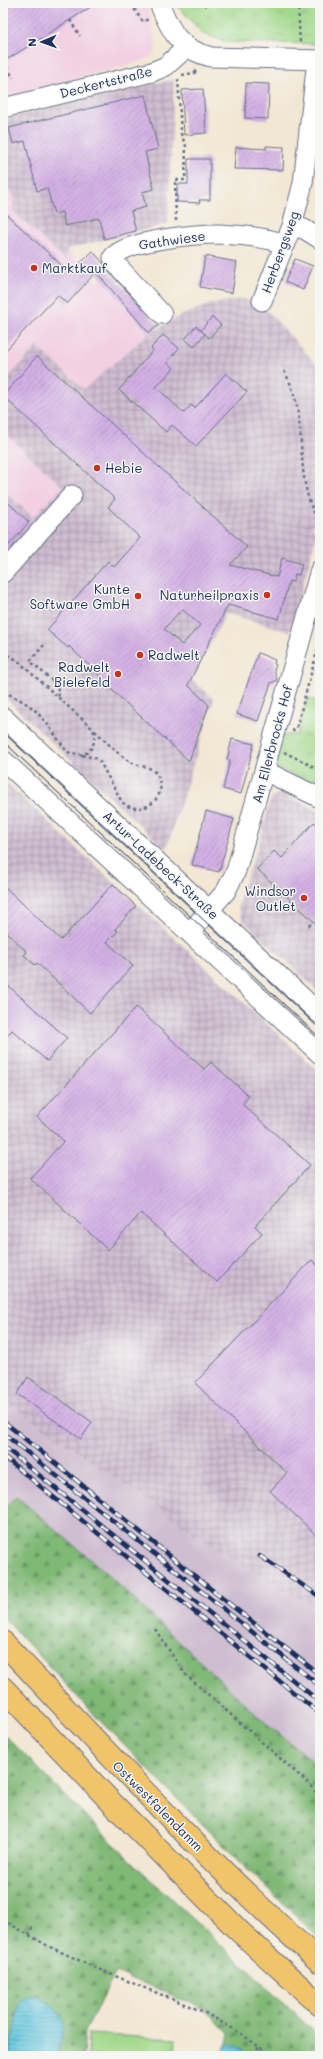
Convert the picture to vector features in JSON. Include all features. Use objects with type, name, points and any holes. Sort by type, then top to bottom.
[{"type":"highway","name":"Ostwestfalendamm","points":[[3,1642],[129,1777],[267,1914],[320,1962]]},
{"type":"highway","points":[[3,1688],[113,1804],[233,1924],[320,2005]]},
{"type":"street","points":[[159,3],[177,38],[186,48],[198,54],[211,57],[319,60]]},
{"type":"street","name":"Deckertstraße","points":[[3,108],[152,72],[166,66],[186,48]]},
{"type":"street","name":"Herbergsweg","points":[[262,301],[286,244],[303,183],[319,60]]},
{"type":"street","points":[[292,226],[304,229],[320,239]]},
{"type":"street","name":"Gathwiese","points":[[162,314],[115,263],[113,257],[117,253],[134,245],[178,238],[220,234],[244,236],[286,244]]},
{"type":"street","points":[[6,562],[72,495]]},
{"type":"street","name":"Am Ellerbrocks Hof","points":[[190,932],[226,891],[236,871],[319,576]]},
{"type":"street","name":"Artur-Ladebeck-Straße","points":[[3,717],[320,1014]]},
{"type":"street","points":[[3,760],[320,1054]]},
{"type":"street","points":[[265,771],[320,798]]},
{"type":"path","points":[[204,6],[208,3]]},
{"type":"path","points":[[298,3],[300,37]]},
{"type":"path","points":[[131,4],[143,22]]},
{"type":"path","points":[[70,20],[80,36]]},
{"type":"path","points":[[3,67],[6,65],[13,78]]},
{"type":"path","points":[[178,75],[181,134],[186,146],[185,180],[175,180],[178,238]]},
{"type":"path","points":[[284,371],[291,382],[299,416],[304,477],[309,499],[320,523]]},
{"type":"path","points":[[44,645],[30,661],[57,685],[59,698]]},
{"type":"path","points":[[3,652],[17,660],[127,759],[148,767],[155,772],[160,782],[158,796],[153,803],[144,808],[136,808],[128,806],[122,802],[100,762],[95,758],[70,753],[65,750],[54,732],[38,713],[24,702],[3,690]]},
{"type":"path","points":[[82,755],[92,748],[95,738],[93,729]]},
{"type":"path","points":[[272,746],[320,770]]},
{"type":"path","points":[[309,926],[313,921]]},
{"type":"path","points":[[155,1629],[185,1674],[308,1783],[320,1797]]},
{"type":"path","points":[[3,1920],[29,1935],[98,1969],[204,2012],[240,2033],[272,2056]]},
{"type":"path","points":[[29,1935],[33,1925]]},
{"type":"path","points":[[257,2056],[258,2046]]},
{"type":"shaded area","points":[[3,3],[147,3],[156,45],[155,53],[151,57],[144,60],[5,98],[3,95]]},
{"type":"shaded area","points":[[174,79],[168,224],[67,249],[66,261],[13,211],[13,194],[3,181],[3,119]]},
{"type":"shaded area","points":[[3,181],[65,261],[67,249],[97,283],[102,279],[149,333],[84,389],[37,347],[3,383]]},
{"type":"shaded area","points":[[242,299],[261,304],[320,368],[320,520],[312,526],[317,533],[290,632],[226,613],[192,680],[214,699],[166,850],[3,696],[3,490],[33,517],[63,487],[3,431],[3,383],[37,347],[84,389],[149,333],[184,314],[211,304]]},
{"type":"shaded area","points":[[3,431],[63,487],[33,518],[3,490]]},
{"type":"shaded area","points":[[3,780],[320,1073],[320,1603],[310,1604],[271,1583],[204,1541],[3,1400]]},
{"type":"shaded area","points":[[280,793],[320,811],[320,993],[243,920],[238,906],[242,890],[259,844],[271,798]]},
{"type":"shaded area","points":[[3,1400],[204,1541],[271,1583],[310,1604],[320,1603],[320,1767],[261,1719],[104,1571],[16,1496],[3,1512]]},
{"type":"green space","points":[[175,3],[320,3],[320,44],[227,42],[203,34]]},
{"type":"green space","points":[[307,698],[320,702],[320,795],[301,778],[272,766],[281,735],[297,735]]},
{"type":"green space","points":[[16,1496],[104,1571],[261,1719],[320,1767],[320,1939],[237,1859],[103,1724],[3,1617],[3,1512]]},
{"type":"green space","points":[[3,1733],[133,1863],[320,2037],[320,2056],[223,2056],[229,2034],[205,2009],[116,1972],[85,2032],[83,2056],[3,2056]]},
{"type":"green space","points":[[88,2034],[176,2039],[175,2056],[87,2056]]},
{"type":"water","points":[[32,1996],[43,1999],[51,2005],[58,2012],[64,2022],[58,2056],[9,2056],[18,2010],[22,2000]]},
{"type":"water","points":[[231,2044],[244,2051],[241,2056],[223,2056],[225,2046]]},
{"type":"building","points":[[3,3],[97,3],[3,62]]},
{"type":"building","points":[[246,83],[269,84],[268,119],[245,118]]},
{"type":"building","points":[[203,89],[206,133],[184,135],[182,90]]},
{"type":"building","points":[[145,95],[158,149],[145,152],[154,189],[142,192],[146,207],[131,211],[136,231],[104,239],[99,218],[65,226],[62,212],[54,214],[47,188],[37,191],[25,141],[13,144],[9,128]]},
{"type":"building","points":[[266,146],[284,147],[283,170],[234,169],[236,147],[266,149]]},
{"type":"building","points":[[188,159],[210,159],[210,200],[199,200],[200,203],[177,202],[177,184],[188,184]]},
{"type":"building","name":"Marktkauf","points":[[3,211],[70,273],[93,251],[107,270],[159,325],[149,333],[96,272],[67,304],[58,295],[3,353]]},
{"type":"building","points":[[205,256],[237,262],[232,293],[200,287]]},
{"type":"building","points":[[295,259],[313,266],[303,290],[285,282]]},
{"type":"building","points":[[212,317],[221,325],[209,338],[201,330]]},
{"type":"building","points":[[196,326],[205,334],[194,347],[185,339]]},
{"type":"building","points":[[163,335],[179,348],[167,362],[174,368],[156,387],[184,413],[191,405],[195,408],[226,373],[247,392],[196,446],[172,425],[166,432],[119,390],[153,350],[151,348]]},
{"type":"building","points":[[37,356],[247,547],[230,565],[277,577],[282,558],[302,564],[299,575],[295,574],[293,582],[289,581],[279,619],[228,605],[188,685],[209,705],[189,761],[101,680],[102,678],[69,646],[68,648],[47,630],[108,561],[114,567],[140,538],[108,507],[115,499],[3,396]],"holes":[[[182,609],[200,625],[182,645],[164,629]]]},
{"type":"building","points":[[3,498],[29,522],[3,552]]},
{"type":"building","points":[[258,653],[275,660],[274,664],[276,665],[274,670],[277,680],[271,683],[258,721],[237,714]]},
{"type":"building","points":[[232,739],[254,744],[241,794],[223,789],[230,760],[227,759]]},
{"type":"building","points":[[206,811],[234,819],[219,872],[192,865]]},
{"type":"building","name":"Windsor Outlet","points":[[314,822],[320,828],[320,927],[257,869],[274,851],[282,858]]},
{"type":"building","points":[[113,884],[136,906],[115,929],[118,931],[107,942],[133,966],[90,1013],[37,963],[35,965],[24,955],[27,952],[3,929],[3,885],[61,940]]},
{"type":"building","points":[[3,981],[67,1038],[47,1061],[12,1030],[3,1040]]},
{"type":"building","points":[[136,1007],[204,1069],[211,1062],[249,1096],[242,1104],[310,1165],[255,1226],[262,1233],[217,1282],[141,1213],[108,1250],[30,1178],[64,1141],[37,1117]]},
{"type":"building","points":[[312,1260],[320,1268],[320,1539],[270,1491],[287,1473],[195,1383]]},
{"type":"building","points":[[28,1377],[92,1422],[81,1439],[17,1394]]},
{"type":"tram line","points":[[3,732],[320,1029]]},
{"type":"tram line","points":[[3,741],[320,1038]]},
{"type":"railway","points":[[3,1421],[320,1675]]},
{"type":"railway","points":[[3,1433],[320,1686]]},
{"type":"railway","points":[[3,1446],[320,1702]]},
{"type":"railway","points":[[3,1456],[320,1714]]},
{"type":"railway","points":[[260,1556],[320,1597]]},
{"type":"place","name":"Marktkauf","points":[[34,268]]},
{"type":"place","name":"Hebie","points":[[97,468]]},
{"type":"place","name":"Naturheilpraxis","points":[[267,595]]},
{"type":"place","name":"Kunte Software GmbH","points":[[138,596]]},
{"type":"place","name":"Radwelt","points":[[140,655]]},
{"type":"place","name":"Radwelt Bielefeld","points":[[118,674]]},
{"type":"place","name":"Windsor Outlet","points":[[304,898]]}]
